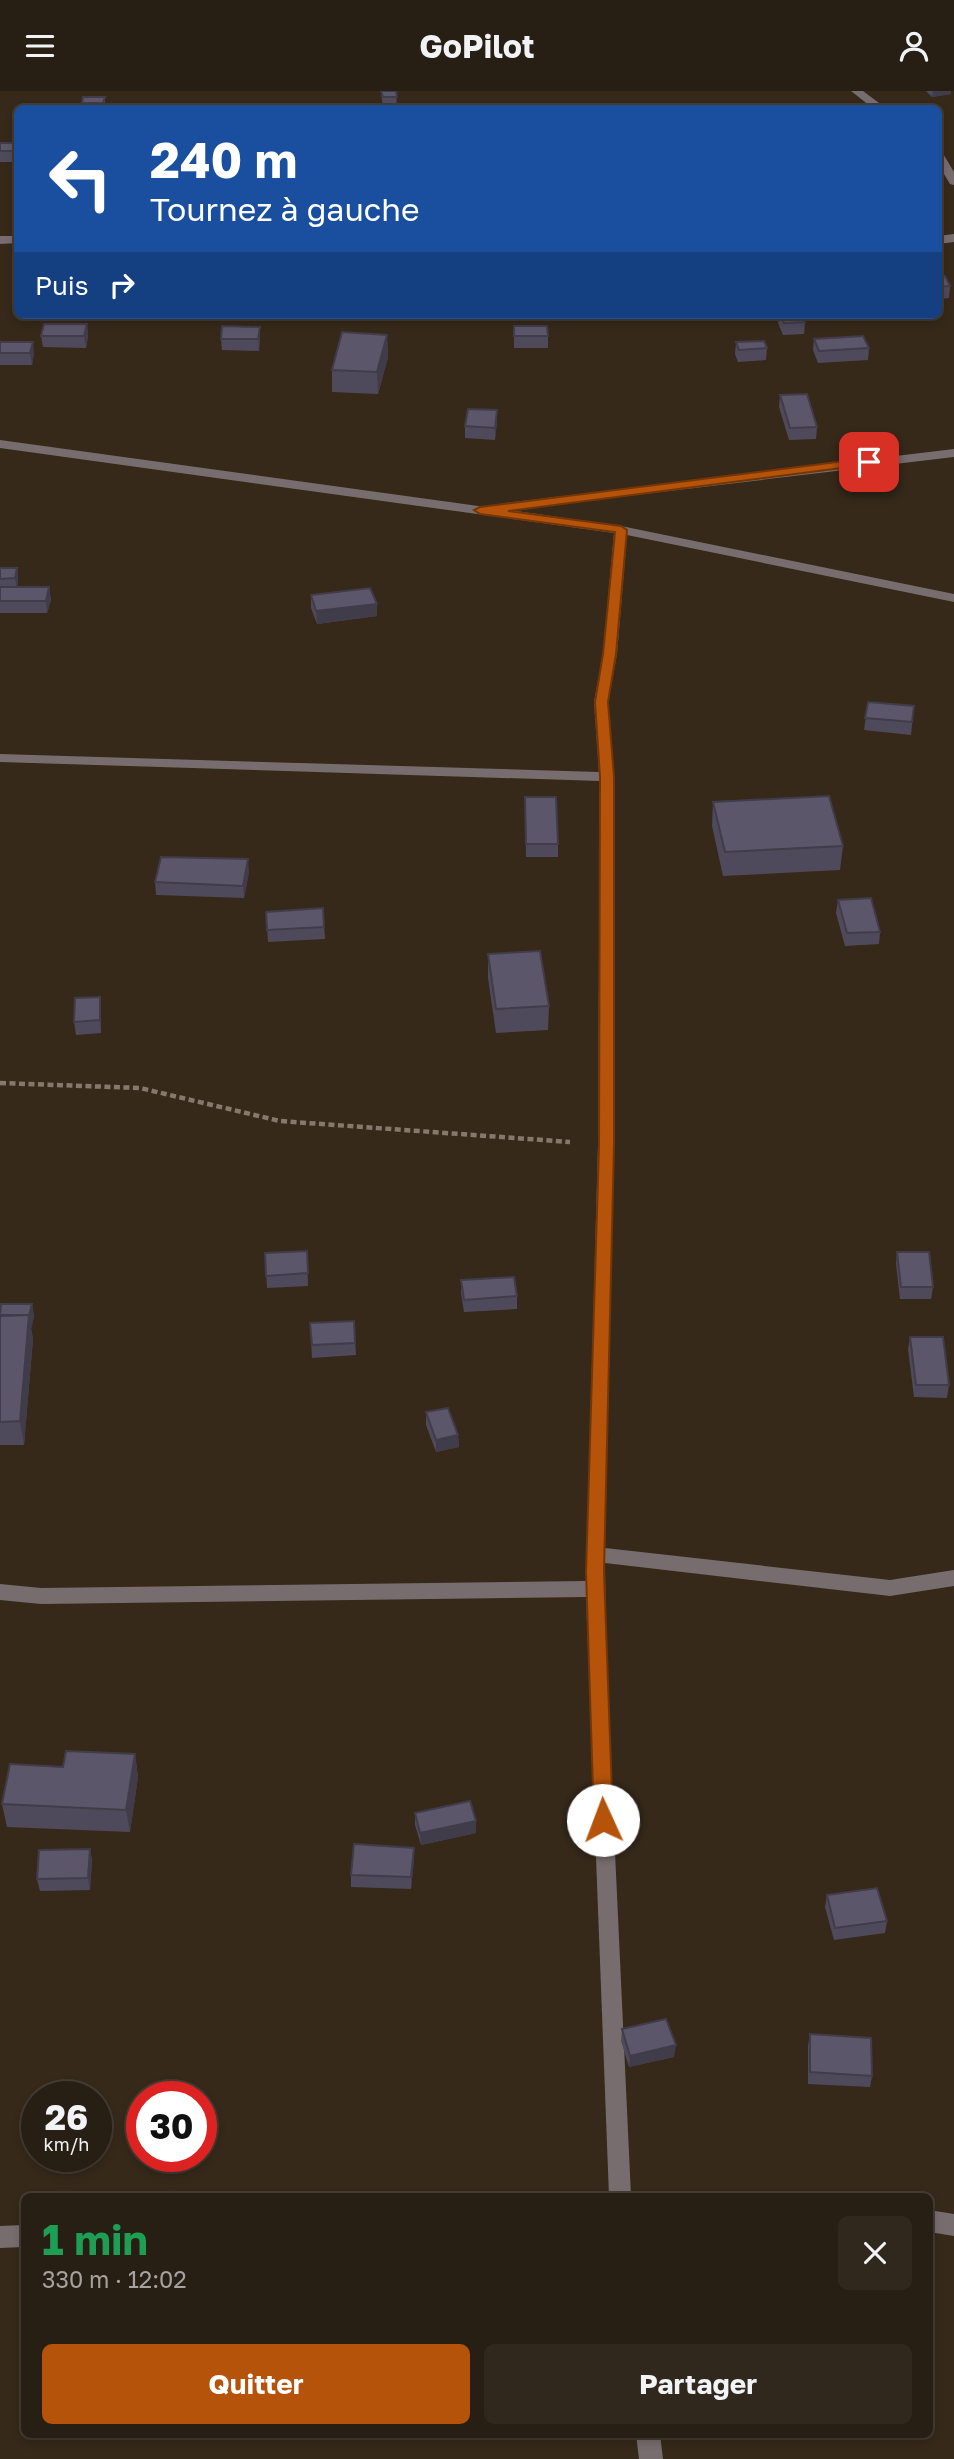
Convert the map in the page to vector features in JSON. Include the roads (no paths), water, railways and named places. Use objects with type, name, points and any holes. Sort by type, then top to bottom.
[{"type":"street","points":[[856,91],[876,105]]},
{"type":"street","points":[[942,161],[954,182]]},
{"type":"street","points":[[0,444],[621,530],[954,598]]},
{"type":"street","points":[[480,510],[954,453]]},
{"type":"street","points":[[620,2193],[595,1554],[606,1145],[607,777],[601,702],[610,654],[621,530]]},
{"type":"street","points":[[0,758],[607,777]]},
{"type":"street","points":[[595,1554],[890,1588],[954,1578]]},
{"type":"street","points":[[0,1592],[41,1596],[595,1589]]},
{"type":"street","points":[[933,2222],[954,2225]]},
{"type":"street","points":[[0,2237],[21,2236]]},
{"type":"street","points":[[648,2438],[651,2459]]}]
